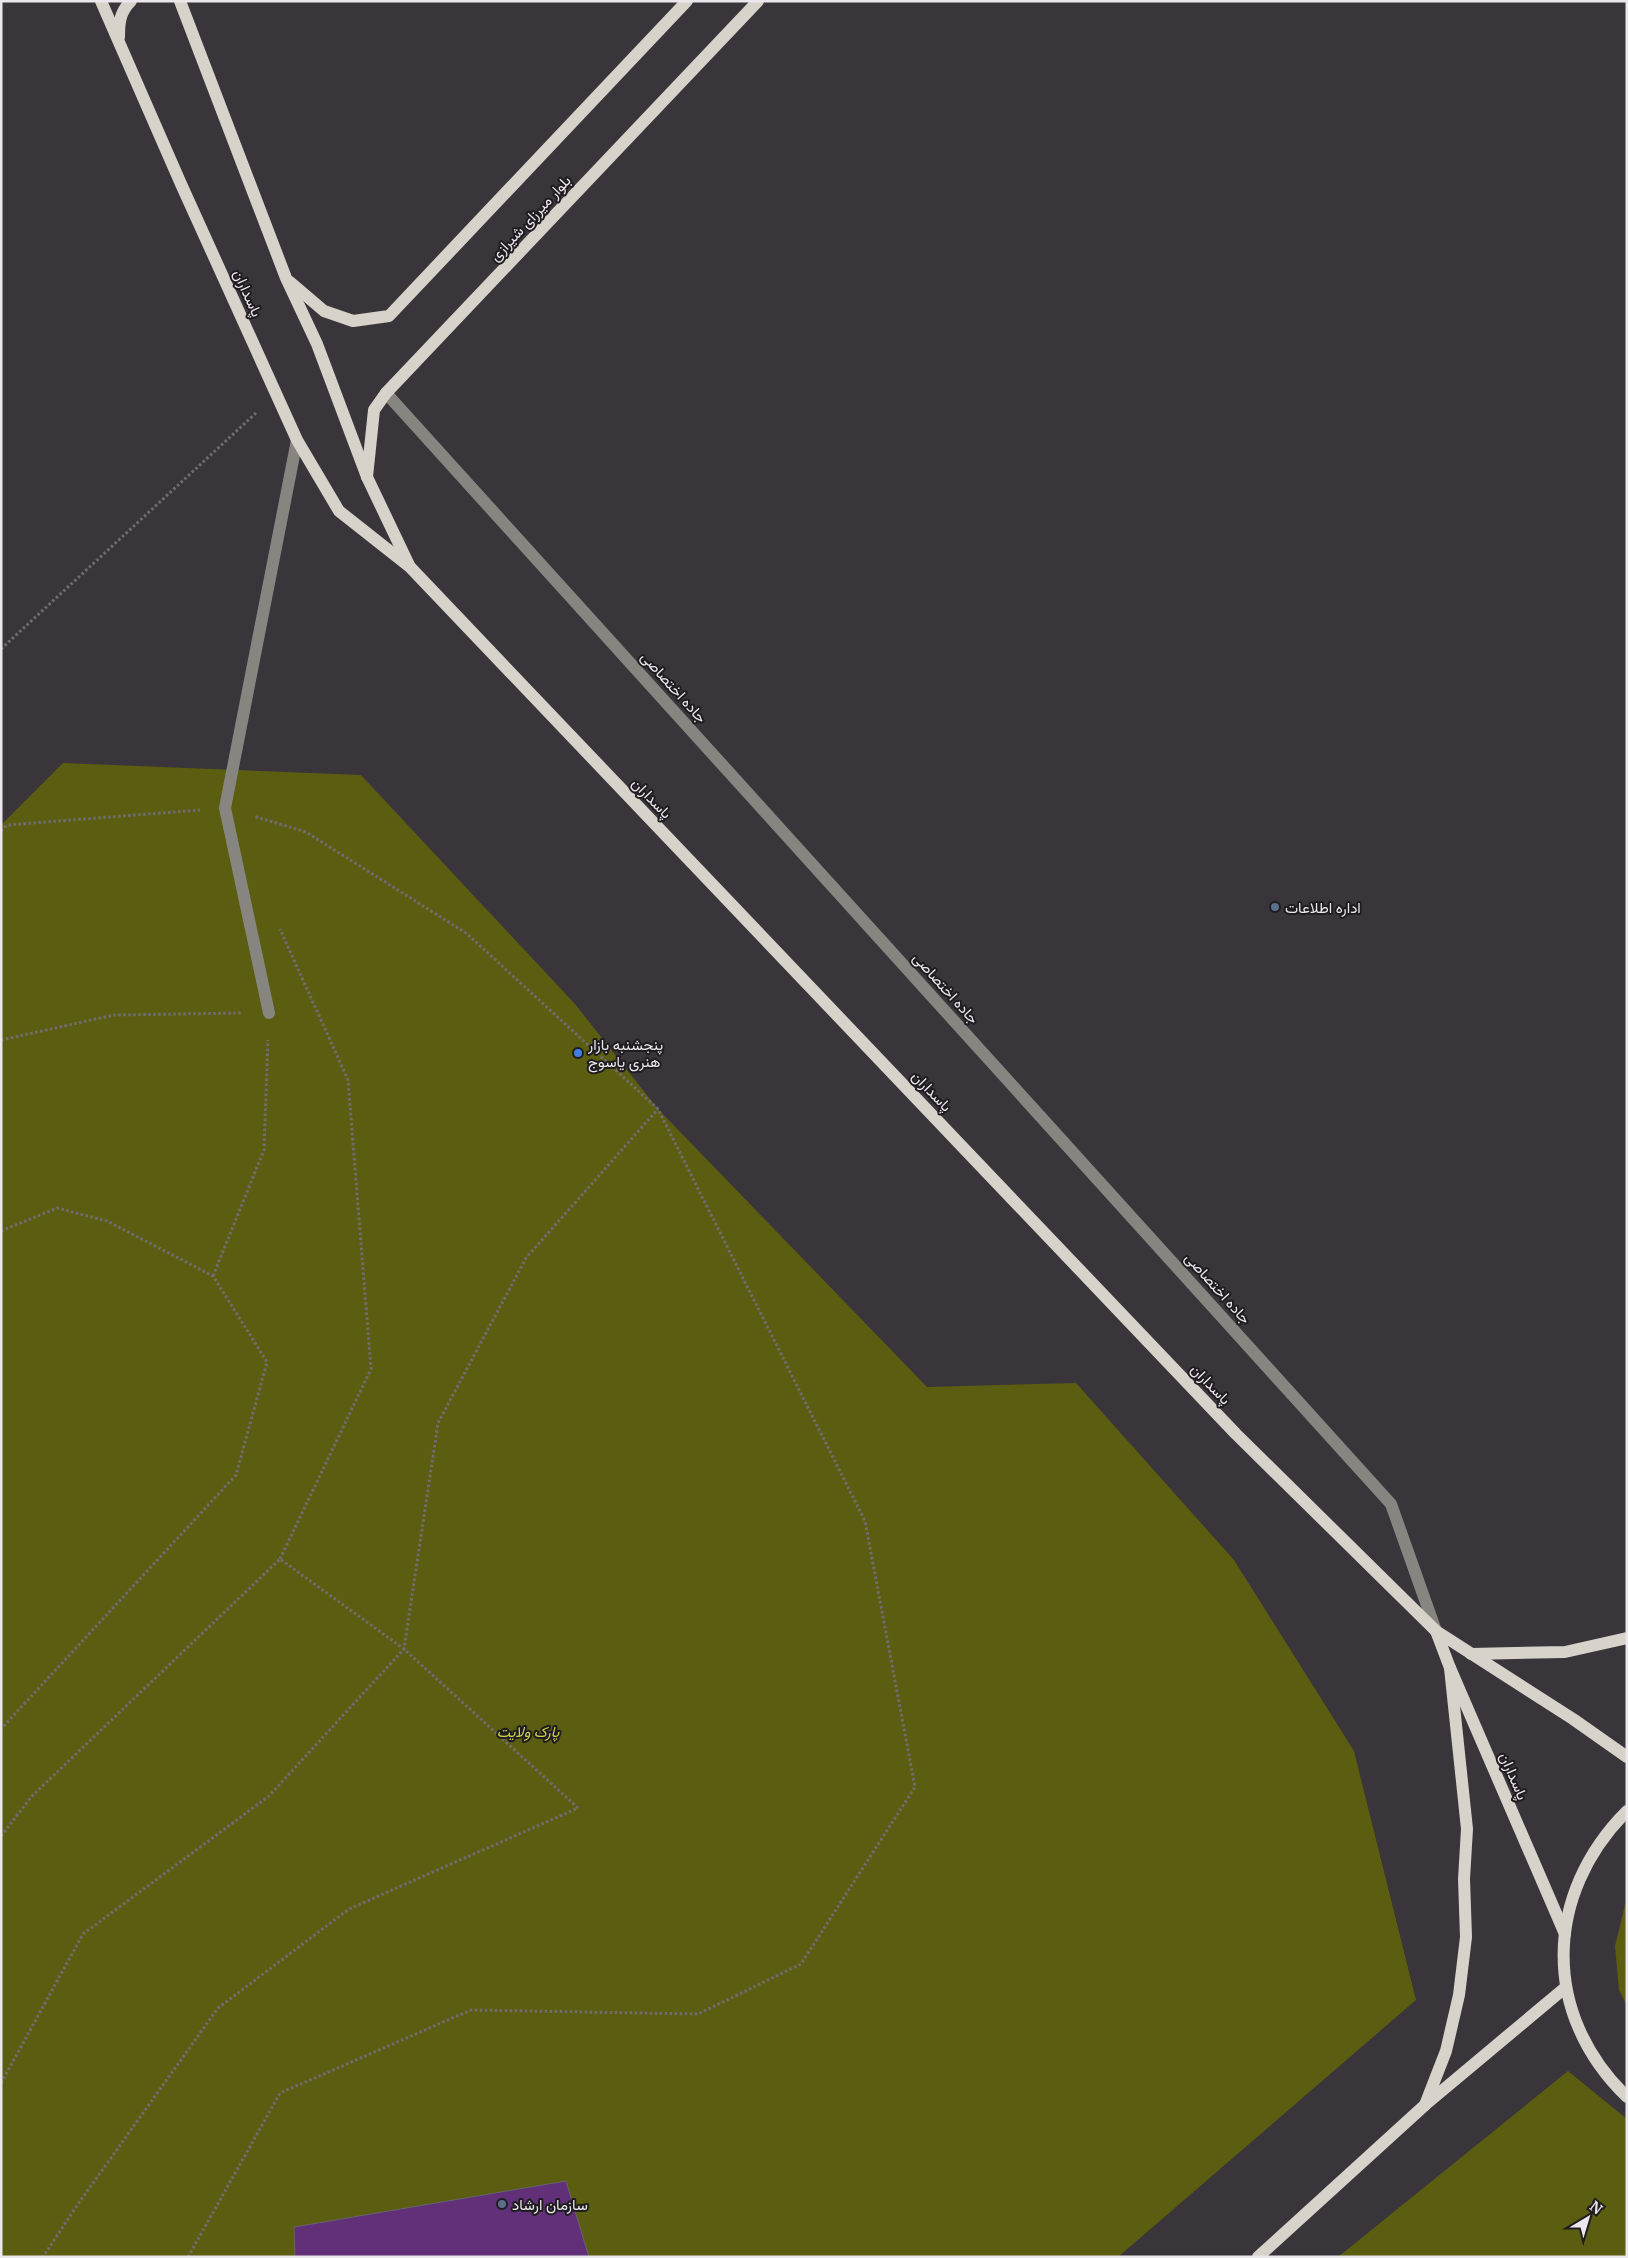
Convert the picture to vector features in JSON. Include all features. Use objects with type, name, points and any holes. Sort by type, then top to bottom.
[{"type":"main road","name":"پاسداران","points":[[101,1],[276,395],[297,440],[339,512],[410,567],[1236,1434],[1436,1630],[1470,1654],[1573,1719],[1627,1757]]},
{"type":"main road","points":[[120,45],[119,22],[123,10],[131,1]]},
{"type":"main road","points":[[172,1],[186,16]]},
{"type":"main road","name":"پاسداران","points":[[180,1],[286,278],[317,344],[367,477],[410,567]]},
{"type":"main road","points":[[286,278],[324,311],[353,321],[389,316],[687,1]]},
{"type":"main road","name":"بلوار میرزای شیرازی","points":[[367,477],[374,410],[386,393],[758,1]]},
{"type":"main road","name":"پاسداران","points":[[1436,1630],[1450,1668],[1564,1934]]},
{"type":"main road","points":[[1470,1654],[1565,1652],[1627,1638]]},
{"type":"main road","points":[[1424,2105],[1448,2042],[1460,1995],[1466,1937],[1464,1880],[1466,1829],[1450,1668]]},
{"type":"main road","points":[[1627,1811],[1606,1831],[1586,1863],[1572,1897],[1564,1934],[1563,1961],[1566,1987],[1576,2021],[1591,2053],[1611,2082],[1627,2097]]},
{"type":"main road","points":[[1258,2257],[1424,2105],[1566,1987]]},
{"type":"lane","name":"جاده اختصاصی","points":[[386,393],[1391,1504],[1436,1630]]},
{"type":"lane","points":[[269,1013],[225,808],[297,440]]},
{"type":"path","points":[[1,649],[276,395]]},
{"type":"path","points":[[1,831],[7,825],[225,808],[306,832],[466,933],[658,1109],[865,1521],[915,1787],[801,1964],[698,2014],[471,2010],[280,2093],[188,2257]]},
{"type":"path","points":[[1,1836],[32,1796],[280,1559],[371,1369],[348,1080],[278,926]]},
{"type":"path","points":[[1,1040],[114,1015],[269,1013],[264,1150],[213,1276]]},
{"type":"path","points":[[1,2083],[83,1934],[269,1796],[404,1649],[438,1423],[526,1258],[658,1109]]},
{"type":"path","points":[[1,1231],[57,1208],[107,1221],[213,1276],[267,1362],[236,1475],[1,1729]]},
{"type":"path","points":[[43,2257],[78,2204],[218,2008],[349,1909],[578,1808],[404,1649],[280,1559]]},
{"type":"green space","name":"پارک ولایت","points":[[63,763],[361,775],[575,1004],[658,1109],[927,1387],[1076,1383],[1234,1560],[1354,1751],[1416,2000],[1118,2257],[1,2257],[1,825]]},
{"type":"green space","points":[[1627,1897],[1627,2006],[1619,1990],[1615,1946]]},
{"type":"green space","points":[[1568,2071],[1627,2119],[1627,2257],[1338,2257]]},
{"type":"building","name":"سازمان ارشاد","points":[[566,2181],[589,2257],[295,2257],[294,2227]]},
{"type":"place","name":"اداره اطلاعات","points":[[1275,907]]},
{"type":"place","name":"پنجشنبه بازار هنری یاسوج","points":[[578,1053]]},
{"type":"place","name":"سازمان ارشاد","points":[[502,2204]]}]
